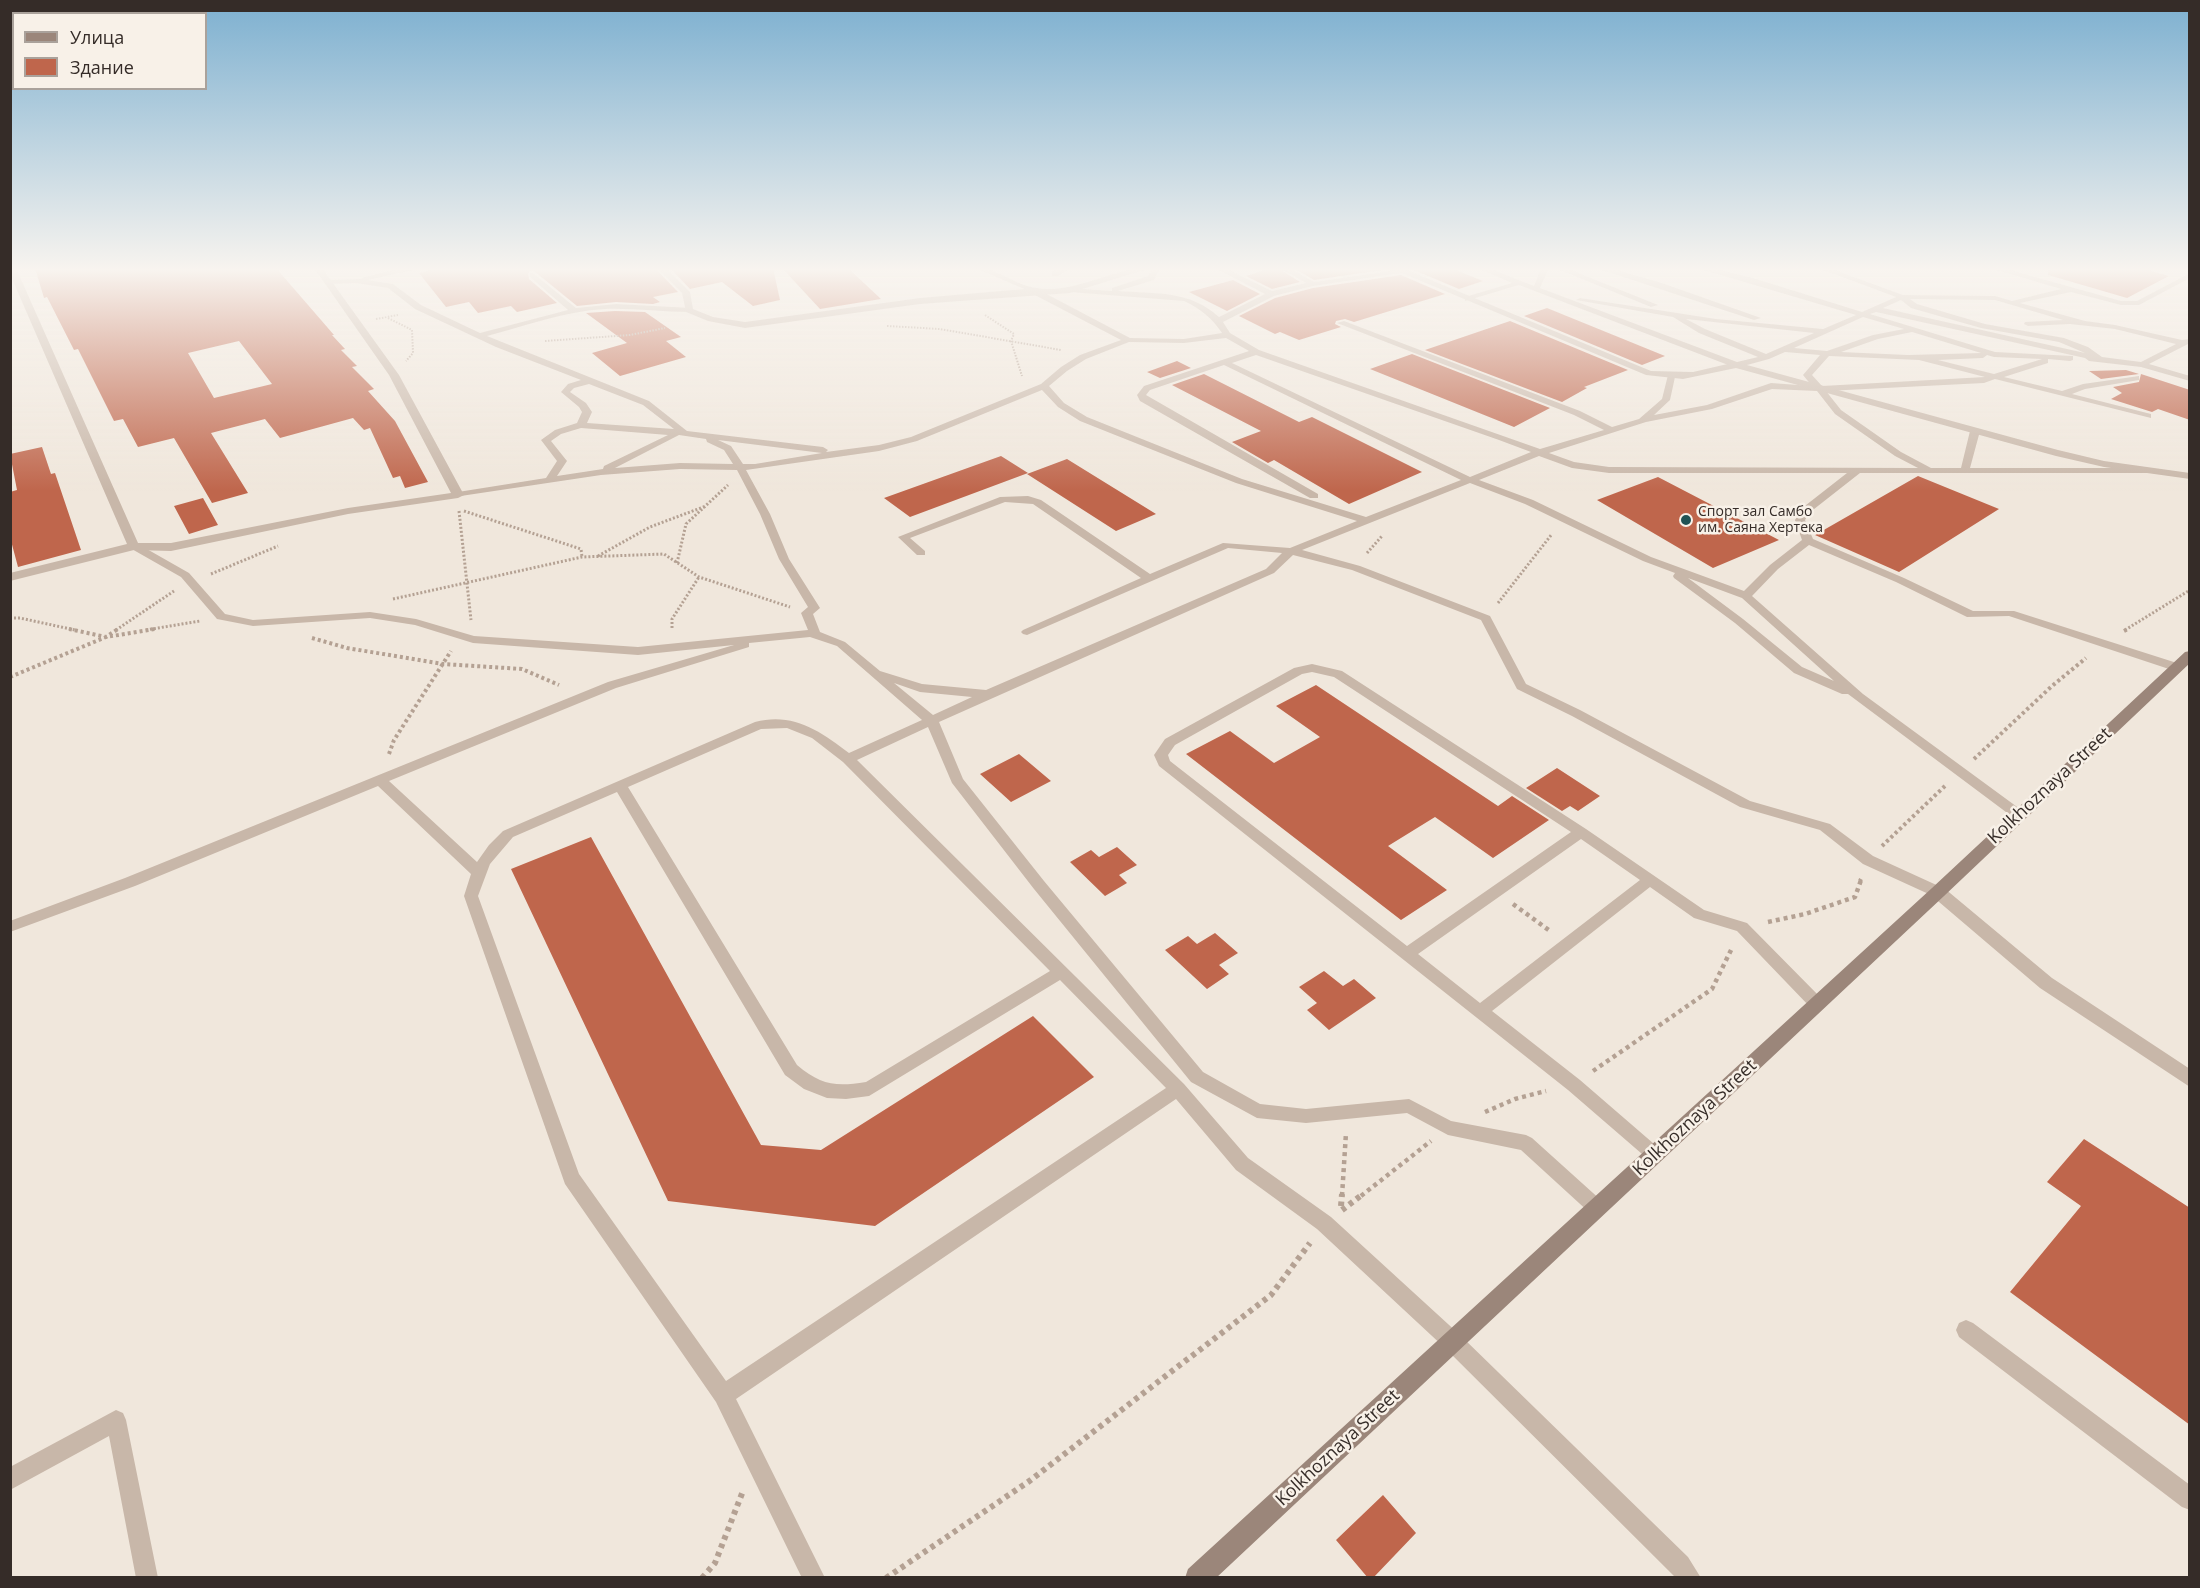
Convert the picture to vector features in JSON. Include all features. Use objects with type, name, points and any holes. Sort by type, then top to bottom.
[{"type":"main road","name":"Kolkhoznaya Street","points":[[1197,1578],[1938,892],[2183,661]]},
{"type":"street","points":[[45,342],[134,546]]},
{"type":"street","points":[[10,577],[134,546],[171,547],[348,511],[458,495],[394,375],[370,342]]},
{"type":"street","points":[[1573,342],[1628,365],[1671,378],[1690,377],[1736,365],[2056,453],[2145,471],[2190,476]]},
{"type":"street","points":[[1938,892],[2046,983],[2190,1079]]},
{"type":"lane","points":[[492,342],[646,403],[681,433]]},
{"type":"lane","points":[[458,495],[601,472],[680,466],[755,467],[879,448],[914,439],[1039,388],[1064,367],[1085,354],[1122,342]]},
{"type":"lane","points":[[1239,342],[1256,352],[1572,465],[1609,470],[2145,471]]},
{"type":"lane","points":[[1391,342],[1577,413],[1611,430]]},
{"type":"lane","points":[[1675,342],[1736,365],[1766,357],[1799,342]]},
{"type":"lane","points":[[1729,342],[1766,357]]},
{"type":"lane","points":[[1859,342],[1826,354],[1807,375],[1838,412],[1898,454],[1931,470]]},
{"type":"lane","points":[[1953,342],[1994,354]]},
{"type":"lane","points":[[2026,342],[2142,365],[2190,379]]},
{"type":"lane","points":[[2064,342],[2085,349],[2098,358]]},
{"type":"lane","points":[[2142,365],[2184,342]]},
{"type":"lane","points":[[1783,349],[1826,354],[1953,358],[1994,354],[2098,358]]},
{"type":"lane","points":[[1256,352],[1147,388],[1141,395],[1143,399],[1333,507],[1366,521]]},
{"type":"lane","points":[[1913,356],[2148,416]]},
{"type":"lane","points":[[848,759],[988,694],[1270,571],[1291,551],[1467,479],[1538,453],[1642,421],[1708,407],[1771,387],[1820,389],[1984,380],[2055,357]]},
{"type":"lane","points":[[1224,362],[1467,479],[1528,502],[1664,566],[1746,596],[1859,697],[2019,815]]},
{"type":"lane","points":[[1642,421],[1666,400],[1671,378]]},
{"type":"lane","points":[[2063,394],[2083,387],[2136,378]]},
{"type":"lane","points":[[581,425],[587,412],[583,405],[565,392],[571,386],[588,381]]},
{"type":"lane","points":[[1039,388],[1068,410],[1183,460],[1241,481],[1333,507]]},
{"type":"lane","points":[[550,480],[562,461],[546,440],[558,432],[581,425],[697,434],[843,453]]},
{"type":"lane","points":[[1965,470],[1975,431]]},
{"type":"lane","points":[[601,472],[681,433]]},
{"type":"lane","points":[[697,434],[728,448],[740,467],[765,514],[784,559],[814,608],[807,613],[815,634]]},
{"type":"lane","points":[[1858,470],[1805,511],[1800,520],[1808,541],[1900,580],[1971,615],[2010,613],[2183,661]]},
{"type":"lane","points":[[921,553],[903,537],[1004,498],[1028,499],[1037,502],[1150,579]]},
{"type":"lane","points":[[1746,596],[1774,567],[1808,541]]},
{"type":"lane","points":[[1027,632],[1227,545],[1291,551],[1356,567],[1486,618],[1521,686],[1745,804],[1825,827],[1868,860],[1938,892]]},
{"type":"lane","points":[[134,546],[185,575],[221,617],[253,623],[370,615],[416,622],[467,637],[638,651],[776,635],[815,634],[841,644],[932,721],[957,780],[1039,885],[1197,1077],[1257,1111],[1306,1116],[1409,1106],[1448,1128],[1526,1143],[1597,1208]]},
{"type":"lane","points":[[1664,566],[1739,621],[1798,670],[1859,697]]},
{"type":"lane","points":[[10,927],[130,882],[612,685],[776,635]]},
{"type":"lane","points":[[1655,1155],[1574,1085],[1164,763],[1161,755],[1164,748],[1170,742],[1298,670],[1312,668],[1338,674],[1581,832],[1699,914],[1742,927],[1817,1004]]},
{"type":"lane","points":[[873,671],[920,688],[988,694]]},
{"type":"lane","points":[[814,1578],[723,1395],[571,1178],[471,896],[477,871],[492,849],[508,834],[759,725],[777,723],[793,723],[807,728],[848,759],[1178,1089],[1242,1164],[1324,1224],[1453,1342],[1680,1565],[1690,1578]]},
{"type":"lane","points":[[380,780],[477,871]]},
{"type":"lane","points":[[620,786],[791,1070],[806,1083],[825,1092],[848,1093],[869,1089],[1061,972]]},
{"type":"lane","points":[[1407,954],[1581,832]]},
{"type":"lane","points":[[1481,1011],[1650,880]]},
{"type":"lane","points":[[723,1395],[1178,1089]]},
{"type":"lane","points":[[1966,1329],[2190,1499]]},
{"type":"lane","points":[[10,1479],[116,1420],[147,1578]]},
{"type":"path","points":[[394,375],[412,353],[412,342]]},
{"type":"path","points":[[499,345],[537,342]]},
{"type":"path","points":[[1011,342],[1023,379],[1039,388]]},
{"type":"path","points":[[1017,342],[1085,354]]},
{"type":"path","points":[[677,563],[686,524],[728,486],[740,467]]},
{"type":"path","points":[[380,780],[394,740],[443,664],[467,637],[467,582],[458,495]]},
{"type":"path","points":[[597,556],[655,522],[706,506]]},
{"type":"path","points":[[459,510],[581,549],[582,557]]},
{"type":"path","points":[[1486,618],[1564,519]]},
{"type":"path","points":[[10,677],[106,637],[167,595],[191,582],[286,543]]},
{"type":"path","points":[[385,600],[582,557],[664,554],[699,577],[807,613]]},
{"type":"path","points":[[672,646],[672,619],[699,577]]},
{"type":"path","points":[[10,618],[20,618],[106,637],[221,617]]},
{"type":"path","points":[[305,637],[347,648],[443,664],[522,669],[584,697]]},
{"type":"path","points":[[1497,892],[1568,944]]},
{"type":"path","points":[[1341,1211],[1347,1112]]},
{"type":"path","points":[[702,1578],[715,1563],[756,1460]]},
{"type":"building","points":[[70,342],[234,342],[188,353],[214,398],[272,384],[240,342],[339,342],[345,349],[341,350],[357,366],[352,367],[374,389],[368,391],[395,421],[428,482],[405,488],[400,476],[393,478],[370,428],[364,430],[353,418],[280,438],[265,419],[211,433],[248,493],[212,503],[174,438],[138,447],[123,419],[114,421],[78,349],[74,350]]},
{"type":"building","points":[[667,342],[686,357],[620,376],[592,353],[627,343]]},
{"type":"building","points":[[1448,342],[1561,342],[1628,370],[1584,387],[1587,388],[1562,402],[1425,350]]},
{"type":"building","points":[[1587,342],[1631,342],[1665,356],[1642,365]]},
{"type":"building","points":[[1412,354],[1550,408],[1514,427],[1370,369]]},
{"type":"building","points":[[1177,361],[1191,368],[1160,378],[1147,372]]},
{"type":"building","points":[[2126,370],[2139,374],[2101,379],[2089,371]]},
{"type":"building","points":[[1204,374],[1299,422],[1312,417],[1422,472],[1349,504],[1274,460],[1268,463],[1232,442],[1261,431],[1172,385]]},
{"type":"building","points":[[2141,374],[2190,390],[2190,420],[2158,409],[2152,412],[2111,399],[2122,393],[2113,387],[2139,382]]},
{"type":"building","points":[[42,447],[51,474],[55,473],[81,550],[18,567],[10,537],[10,492],[17,490],[10,454]]},
{"type":"building","points":[[1001,456],[1028,473],[910,517],[884,498]]},
{"type":"building","points":[[1067,459],[1156,514],[1116,531],[1027,474]]},
{"type":"building","points":[[1918,476],[1999,509],[1899,572],[1815,535]]},
{"type":"building","name":"Спорт зал Самбо им. Саяна Хертека","points":[[1658,477],[1779,540],[1713,568],[1597,500]]},
{"type":"building","points":[[203,498],[218,525],[189,534],[174,506]]},
{"type":"building","points":[[1316,685],[1498,806],[1512,796],[1549,820],[1493,858],[1435,817],[1388,846],[1447,890],[1401,920],[1186,754],[1230,731],[1274,763],[1320,737],[1276,706]]},
{"type":"building","points":[[1019,754],[1051,781],[1011,802],[980,774]]},
{"type":"building","points":[[1557,768],[1600,796],[1578,811],[1570,806],[1562,811],[1526,788]]},
{"type":"building","points":[[591,837],[761,1145],[821,1150],[1033,1016],[1094,1077],[875,1226],[668,1201],[511,869]]},
{"type":"building","points":[[1117,847],[1137,865],[1119,875],[1127,883],[1105,896],[1070,862],[1091,850],[1099,857]]},
{"type":"building","points":[[1215,933],[1238,953],[1219,965],[1229,974],[1207,989],[1165,950],[1188,936],[1197,944]]},
{"type":"building","points":[[1324,971],[1343,986],[1354,979],[1376,998],[1329,1030],[1307,1010],[1317,1003],[1299,987]]},
{"type":"building","points":[[2084,1139],[2190,1208],[2190,1425],[2010,1292],[2081,1206],[2047,1182]]},
{"type":"building","points":[[1383,1495],[1416,1533],[1373,1578],[1368,1578],[1336,1540]]},
{"type":"place","name":"Спорт зал Самбо им. Саяна Хертека","points":[[1686,520]]}]
